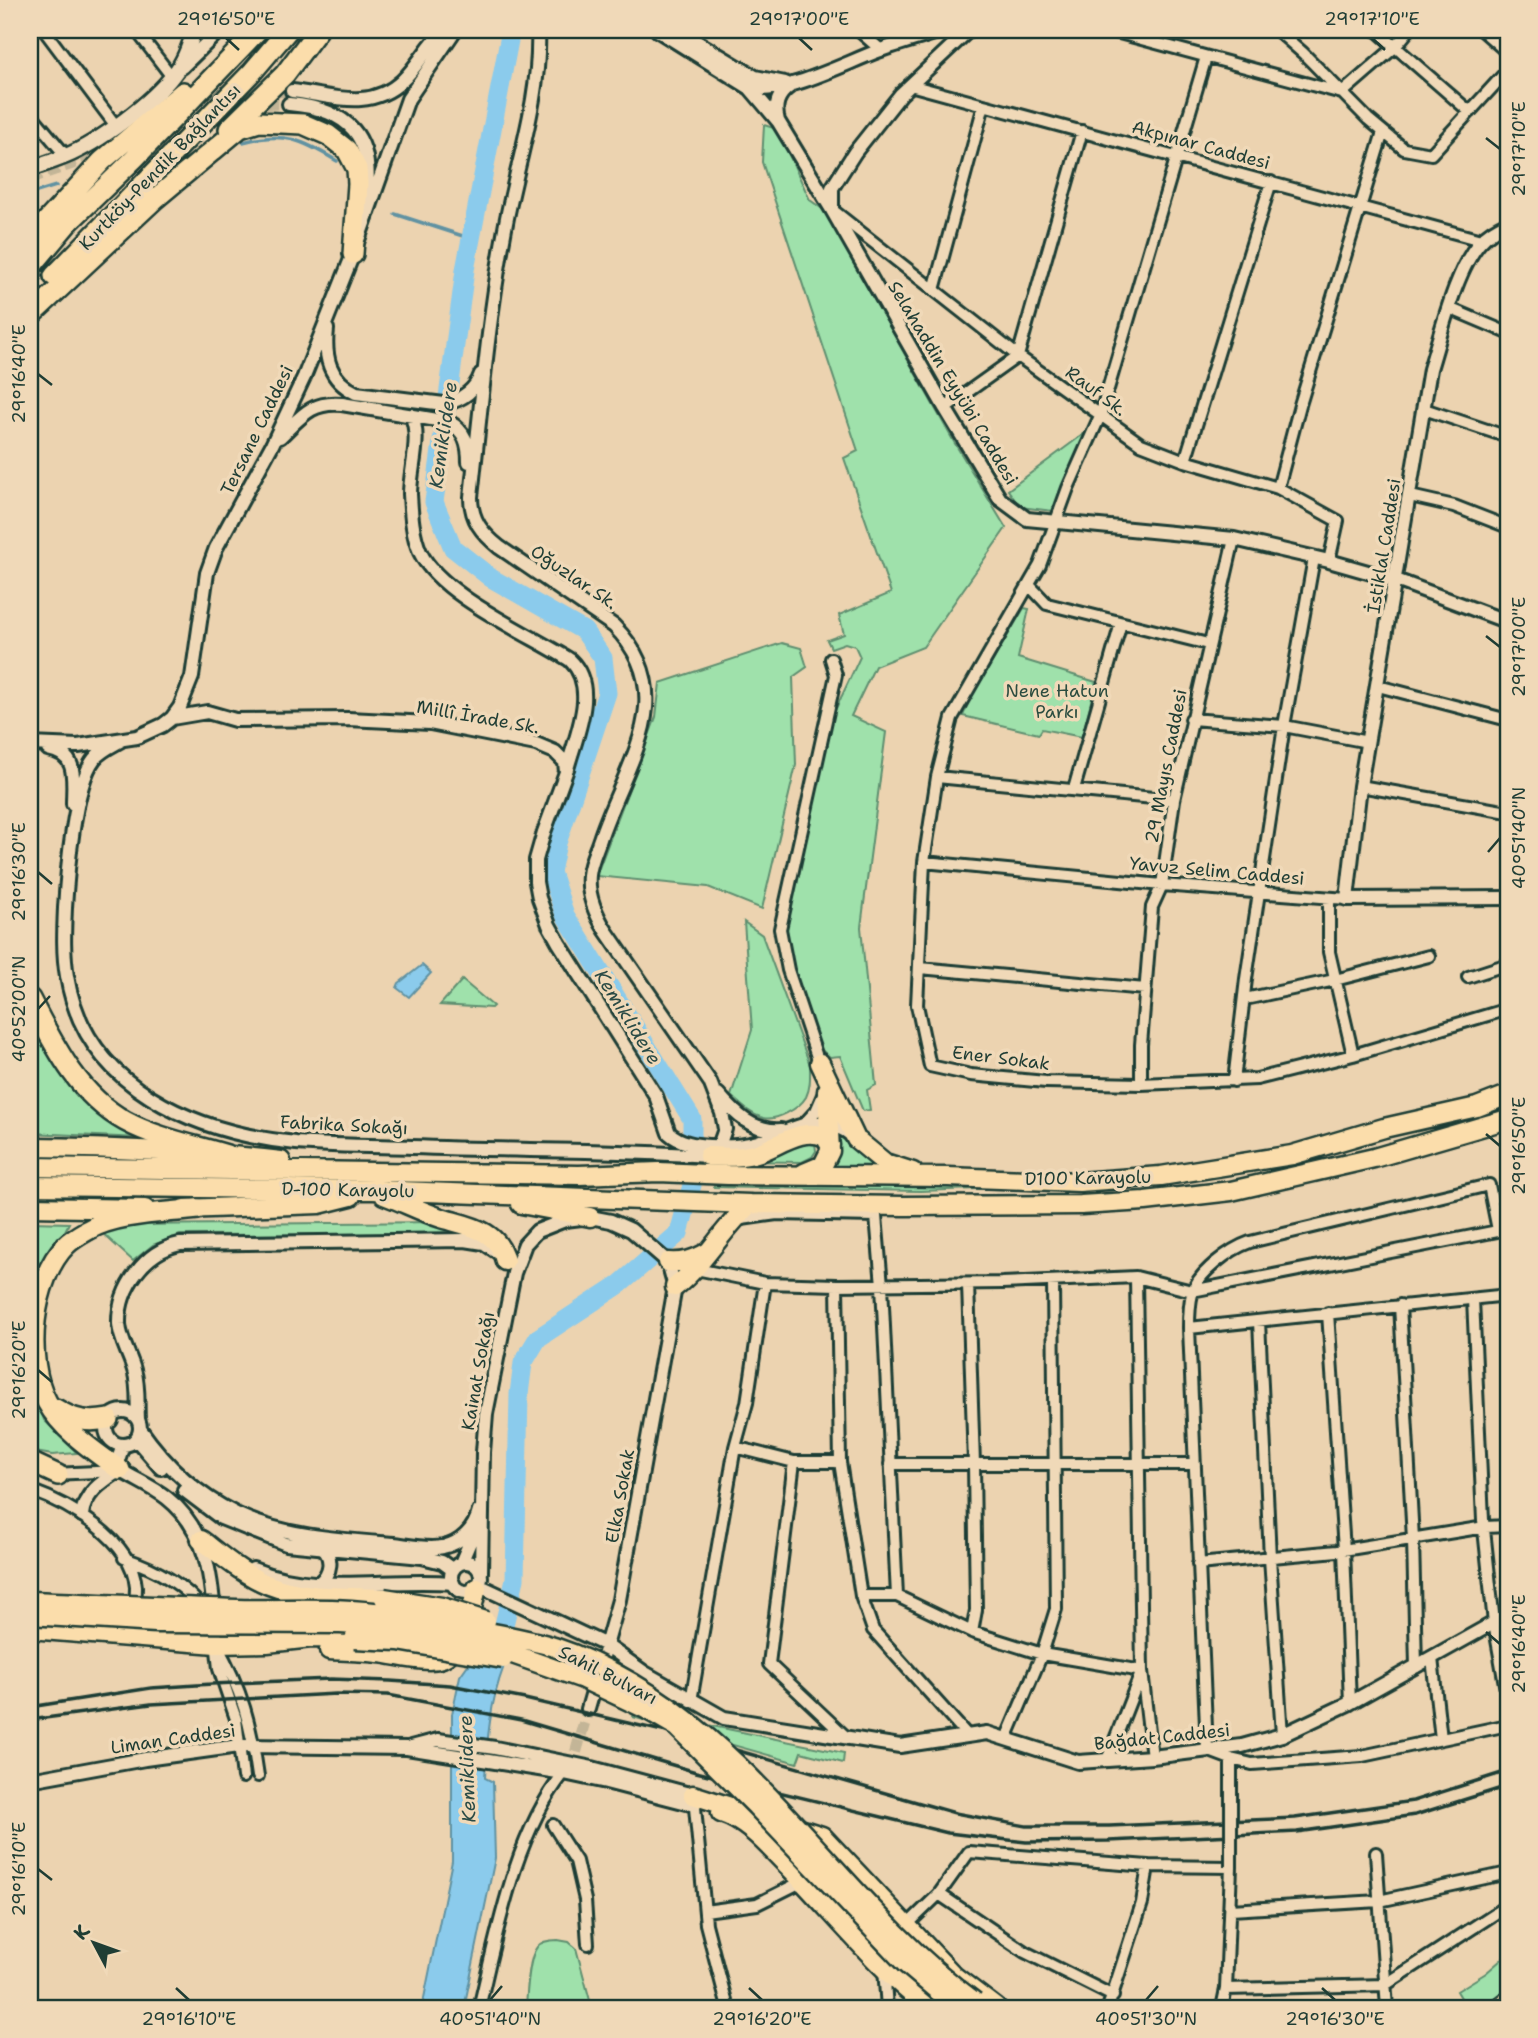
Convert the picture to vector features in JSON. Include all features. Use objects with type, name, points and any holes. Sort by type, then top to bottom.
[{"type":"highway","points":[[30,239],[102,161],[256,30]]},
{"type":"highway","name":"Kurtköy-Pendik Bağlantısı","points":[[30,268],[67,224],[135,158],[256,30]]},
{"type":"highway","name":"Kurtköy-Pendik Bağlantısı","points":[[30,302],[253,71],[288,30]]},
{"type":"highway","points":[[30,316],[285,74],[318,30]]},
{"type":"highway","points":[[155,199],[240,128],[259,122],[303,124],[340,142],[353,159],[358,184],[353,254]]},
{"type":"highway","points":[[30,999],[53,1044],[79,1083],[100,1103],[124,1120],[149,1131],[227,1154],[373,1181],[439,1218],[485,1232],[499,1245],[505,1262]]},
{"type":"highway","points":[[746,1175],[810,1172],[823,1165],[827,1159],[830,1125],[826,1087],[820,1063]]},
{"type":"highway","points":[[820,1063],[856,1139],[893,1166],[948,1177]]},
{"type":"highway","name":"D100 Karayolu","points":[[659,1172],[1079,1182],[1161,1177],[1292,1155],[1384,1128],[1477,1107],[1508,1095]]},
{"type":"highway","name":"D100 Karayolu","points":[[666,1201],[944,1206],[1081,1205],[1144,1201],[1231,1191],[1374,1158],[1508,1119]]},
{"type":"highway","points":[[1374,1158],[1508,1132]]},
{"type":"highway","points":[[713,1151],[733,1157],[757,1153],[808,1133],[821,1135],[830,1145]]},
{"type":"highway","points":[[30,1147],[130,1148],[227,1154]]},
{"type":"highway","name":"D-100 Karayolu","points":[[30,1167],[373,1181],[466,1193],[666,1201]]},
{"type":"highway","name":"D-100 Karayolu","points":[[30,1186],[373,1181],[659,1172]]},
{"type":"highway","points":[[30,1207],[198,1209],[319,1204],[373,1181]]},
{"type":"highway","points":[[466,1193],[590,1217]]},
{"type":"highway","points":[[675,1287],[694,1272],[731,1221],[750,1204]]},
{"type":"highway","points":[[120,1470],[69,1429],[56,1416],[46,1400],[34,1362],[35,1322],[47,1278],[66,1245],[90,1228],[109,1222],[198,1209]]},
{"type":"highway","points":[[668,1262],[680,1263],[696,1259],[709,1251]]},
{"type":"highway","points":[[46,1400],[72,1418],[89,1422],[114,1415]]},
{"type":"highway","points":[[30,1462],[58,1475]]},
{"type":"highway","points":[[201,1540],[243,1571],[270,1586],[300,1593],[384,1598],[442,1607],[533,1636],[555,1647]]},
{"type":"highway","points":[[30,1629],[149,1638],[216,1636],[291,1648],[378,1653],[434,1660],[444,1657],[457,1643],[482,1584]]},
{"type":"highway","name":"Sahil Bulvarı","points":[[30,1601],[143,1607],[350,1609],[439,1620],[555,1647],[642,1689],[678,1712],[703,1733],[755,1783],[901,1938],[972,2006]]},
{"type":"highway","name":"Sahil Bulvarı","points":[[30,1615],[156,1623],[390,1626],[466,1639],[613,1692],[677,1727],[756,1805],[906,1964],[972,2006]]},
{"type":"highway","points":[[267,1643],[311,1638],[398,1641],[546,1666]]},
{"type":"highway","points":[[694,1800],[822,1836],[954,1976],[996,2008]]},
{"type":"highway","points":[[694,1800],[749,1827],[884,1969],[929,2008]]},
{"type":"highway","points":[[1499,2008],[1508,2001]]},
{"type":"main road","points":[[30,169],[66,156],[116,126],[172,77],[188,48],[194,30]]},
{"type":"street","points":[[44,30],[116,126]]},
{"type":"street","points":[[135,30],[172,77],[220,30]]},
{"type":"street","points":[[360,232],[369,167],[358,136],[337,115],[290,97],[366,100],[377,97],[401,82],[444,30]]},
{"type":"street","name":"Tersane Caddesi","points":[[172,718],[187,693],[192,677],[207,573],[216,548],[272,445],[304,377],[353,254],[408,99],[455,30]]},
{"type":"street","name":"Oğuzlar Sk.","points":[[538,30],[537,81],[506,223],[492,314],[471,497],[474,519],[491,540],[607,620],[629,643],[639,662],[646,681],[646,717],[591,866],[590,891],[596,913],[606,931],[710,1082],[725,1124],[724,1134],[713,1151]]},
{"type":"street","name":"Selahaddin Eyyübi Caddesi","points":[[657,30],[750,88],[778,121],[1000,499],[1027,519],[1234,539],[1396,580],[1508,622]]},
{"type":"street","points":[[677,30],[755,77],[774,82],[796,82]]},
{"type":"street","points":[[858,30],[881,50]]},
{"type":"street","points":[[750,88],[771,90],[945,30]]},
{"type":"street","points":[[832,210],[832,188],[847,163],[892,104],[969,30]]},
{"type":"street","points":[[1108,30],[1342,93]]},
{"type":"street","points":[[1277,30],[1404,149],[1432,154],[1508,70]]},
{"type":"street","points":[[1376,30],[1470,112]]},
{"type":"street","points":[[1342,93],[1395,47],[1409,30]]},
{"type":"street","points":[[1482,30],[1508,53]]},
{"type":"street","points":[[921,37],[933,37],[940,43],[942,51],[934,64]]},
{"type":"street","name":"Ener Sokak","points":[[1206,57],[1100,416],[1068,488],[1030,586],[952,718],[937,777],[924,862],[917,1005],[930,1066],[971,1074],[1046,1082],[1141,1084],[1257,1079],[1353,1055],[1508,1009]]},
{"type":"street","points":[[778,121],[775,110],[777,101],[786,89],[796,82]]},
{"type":"street","name":"Akpınar Caddesi","points":[[910,85],[1481,240]]},
{"type":"street","points":[[934,290],[984,105]]},
{"type":"street","points":[[30,113],[66,156]]},
{"type":"street","points":[[945,408],[1018,356],[1082,131]]},
{"type":"street","points":[[1278,488],[1300,405],[1383,132]]},
{"type":"street","points":[[807,170],[825,179],[835,175],[847,163]]},
{"type":"street","points":[[1185,461],[1271,182]]},
{"type":"street","name":"Rauf Sk.","points":[[832,210],[1018,356],[1141,444],[1185,461],[1278,488],[1338,521],[1329,561]]},
{"type":"street","name":"İstiklal Caddesi","points":[[1347,898],[1360,786],[1430,369],[1449,308],[1471,255],[1481,240],[1505,227]]},
{"type":"street","points":[[1449,308],[1508,332]]},
{"type":"street","points":[[272,445],[306,411],[317,405],[329,403],[417,411],[455,402],[472,390],[480,378],[492,314]]},
{"type":"street","points":[[328,315],[325,341],[328,364],[337,381],[356,393],[417,411],[458,428],[467,442],[471,497]]},
{"type":"street","points":[[1424,409],[1508,437]]},
{"type":"street","points":[[417,411],[411,470],[412,519],[415,539],[423,558],[468,600],[570,660],[582,675],[585,697],[566,772],[536,860],[536,882],[541,905],[559,943],[656,1096],[666,1127],[672,1136],[713,1151],[752,1143],[804,1124],[830,1125],[845,1130],[856,1139]]},
{"type":"street","points":[[1410,496],[1454,506],[1508,527]]},
{"type":"street","name":"29 Mayıs Caddesi","points":[[1141,1084],[1152,907],[1163,885],[1174,800],[1234,539]]},
{"type":"street","points":[[1234,1081],[1284,726],[1314,558]]},
{"type":"street","points":[[1030,586],[1047,604],[1208,644]]},
{"type":"street","points":[[1074,789],[1121,623]]},
{"type":"street","points":[[804,1124],[822,1100],[820,1063],[788,970],[780,929],[836,675],[831,659]]},
{"type":"street","points":[[1378,686],[1508,720]]},
{"type":"street","name":"Millî İrade Sk.","points":[[172,718],[207,712],[235,720],[348,719],[441,724],[544,747],[563,759],[566,772]]},
{"type":"street","points":[[30,745],[78,746],[120,741],[150,732],[172,718]]},
{"type":"street","points":[[1191,719],[1284,726],[1368,743]]},
{"type":"street","name":"Fabrika Sokağı","points":[[72,836],[87,771],[98,755],[120,741]]},
{"type":"street","name":"Fabrika Sokağı","points":[[30,745],[59,751],[71,763],[74,776],[64,929],[65,960],[71,995],[81,1022],[96,1046],[125,1079],[160,1105],[209,1125],[296,1143],[664,1153],[713,1151]]},
{"type":"street","points":[[937,777],[1174,800]]},
{"type":"street","points":[[1360,786],[1508,812]]},
{"type":"street","name":"Yavuz Selim Caddesi","points":[[924,862],[1329,899],[1508,898]]},
{"type":"street","points":[[1329,899],[1329,952],[1353,1055]]},
{"type":"street","points":[[1245,999],[1429,956]]},
{"type":"street","points":[[1468,977],[1508,964]]},
{"type":"street","points":[[920,968],[1145,989]]},
{"type":"street","points":[[710,1082],[731,1108],[752,1125],[766,1130],[786,1129]]},
{"type":"street","points":[[664,1153],[672,1136]]},
{"type":"street","points":[[694,1272],[701,1270],[765,1283],[837,1285],[968,1284],[1136,1277],[1192,1291],[1503,1229],[1489,1185],[1240,1245],[1217,1261],[1192,1291],[1189,1328],[1207,1750],[1252,1764],[1362,1756],[1503,1727],[1508,1722]]},
{"type":"street","points":[[731,1221],[777,1214],[876,1216],[882,1285],[897,1596]]},
{"type":"street","points":[[509,1296],[519,1257],[524,1244],[532,1235],[542,1228],[565,1220],[590,1217],[611,1221],[637,1235],[668,1262],[675,1287]]},
{"type":"street","points":[[482,1493],[478,1516],[470,1530],[460,1540],[443,1546],[372,1542],[280,1530],[237,1514],[201,1493],[159,1455],[138,1429],[134,1369],[120,1332],[122,1303],[127,1289],[142,1266],[158,1252],[173,1245],[470,1240],[489,1246],[505,1262],[509,1296]]},
{"type":"street","points":[[1136,1277],[1142,1671],[1153,1757]]},
{"type":"street","points":[[1006,1739],[1042,1654],[1056,1609],[1053,1281]]},
{"type":"street","points":[[691,1701],[735,1447],[747,1403],[765,1283]]},
{"type":"street","points":[[968,1284],[976,1610],[972,1632]]},
{"type":"street","points":[[837,1285],[840,1462],[861,1597],[873,1630],[968,1736]]},
{"type":"street","name":"Elka Sokak","points":[[588,1709],[619,1600],[675,1287]]},
{"type":"street","points":[[1189,1328],[1508,1295]]},
{"type":"street","name":"Kainat Sokağı","points":[[482,1493],[486,1414],[509,1296]]},
{"type":"street","points":[[1473,1299],[1483,1520],[1494,1623],[1508,1701]]},
{"type":"street","points":[[1400,1305],[1413,1539],[1416,1667]]},
{"type":"street","points":[[1328,1313],[1344,1550],[1350,1703]]},
{"type":"street","points":[[1259,1321],[1270,1558],[1282,1735]]},
{"type":"street","points":[[123,1445],[113,1442],[107,1434],[114,1415],[136,1384]]},
{"type":"street","points":[[114,1415],[130,1412],[163,1471],[221,1518],[286,1544],[442,1562],[456,1572],[464,1592],[482,1584]]},
{"type":"street","points":[[120,1470],[117,1463],[123,1445],[138,1429]]},
{"type":"street","points":[[735,1447],[794,1462],[840,1462]]},
{"type":"street","points":[[794,1462],[769,1664],[847,1738]]},
{"type":"street","points":[[890,1464],[1195,1464]]},
{"type":"street","points":[[82,1516],[82,1508],[88,1496],[104,1480],[120,1470]]},
{"type":"street","points":[[30,1472],[58,1475],[120,1470],[169,1499],[190,1523],[201,1540],[213,1593],[219,1669],[236,1719],[243,1777]]},
{"type":"street","points":[[30,1490],[82,1516],[102,1530],[124,1558],[136,1587],[134,1612],[142,1631],[149,1638]]},
{"type":"street","points":[[456,1572],[478,1522],[482,1493]]},
{"type":"street","points":[[482,1493],[482,1584]]},
{"type":"street","points":[[1198,1564],[1344,1550],[1485,1527],[1508,1526]]},
{"type":"street","points":[[201,1540],[266,1574],[282,1579],[319,1583],[456,1572],[471,1563],[482,1584]]},
{"type":"street","points":[[319,1583],[330,1569],[329,1555],[321,1546]]},
{"type":"street","points":[[124,1558],[143,1565],[186,1590],[206,1613],[248,1713],[258,1776]]},
{"type":"street","name":"Bağdat Caddesi","points":[[482,1584],[606,1645],[645,1673],[724,1718],[900,1746],[986,1733],[1078,1762],[1153,1757],[1242,1746],[1282,1735],[1350,1703],[1508,1615]]},
{"type":"street","points":[[861,1597],[897,1596],[972,1632],[1042,1654],[1142,1671]]},
{"type":"street","points":[[1432,1658],[1441,1739]]},
{"type":"street","points":[[1107,1760],[1142,1671]]},
{"type":"street","name":"Liman Caddesi","points":[[407,1748],[438,1740],[495,1748],[570,1763],[694,1800]]},
{"type":"street","name":"Liman Caddesi","points":[[30,1780],[145,1759],[239,1746],[407,1748],[495,1764],[570,1763]]},
{"type":"street","points":[[1222,2008],[1226,1989],[1231,1910],[1231,1759]]},
{"type":"street","points":[[479,2008],[514,1870],[541,1807],[570,1763]]},
{"type":"street","points":[[694,1800],[706,1924],[728,2008]]},
{"type":"street","points":[[553,1825],[576,1861],[585,1900],[588,1944]]},
{"type":"street","points":[[905,1927],[939,1894],[969,1852],[1148,1866],[1231,1867]]},
{"type":"street","points":[[705,1911],[757,1904],[803,1882],[839,1853]]},
{"type":"street","points":[[1376,1853],[1387,2008]]},
{"type":"street","points":[[1108,2008],[1142,1903],[1148,1866]]},
{"type":"street","points":[[1231,1910],[1379,1901],[1508,1873]]},
{"type":"street","points":[[939,1894],[1025,1952],[1113,1996]]},
{"type":"street","points":[[1226,1989],[1385,1985],[1508,1905]]},
{"type":"street","points":[[884,1969],[887,2008]]},
{"type":"green space","points":[[764,125],[777,129],[810,200],[824,210],[954,442],[1006,528],[923,647],[875,666],[851,716],[886,732],[861,927],[876,1085],[867,1090],[870,1110],[863,1111],[840,1056],[830,1057],[819,1048],[786,949],[782,924],[831,719],[860,657],[855,646],[845,643],[831,648],[827,640],[844,634],[839,615],[891,593],[844,458],[858,451],[762,162]]},
{"type":"green space","points":[[1089,430],[1053,511],[1020,507],[1008,490]]},
{"type":"green space","name":"Nene Hatun Parkı","points":[[1024,608],[1029,609],[1018,658],[1096,682],[1082,737],[1042,729],[1039,734],[963,716],[969,701]]},
{"type":"green space","points":[[782,643],[801,648],[807,667],[793,677],[796,765],[762,909],[708,887],[596,876],[656,717],[660,683]]},
{"type":"green space","points":[[744,922],[762,935],[810,1065],[806,1097],[793,1110],[774,1118],[763,1118],[754,1114],[731,1096],[752,1030]]},
{"type":"green space","points":[[462,980],[493,1006],[440,1005]]},
{"type":"green space","points":[[30,1017],[63,1076],[78,1093],[141,1138],[30,1133]]},
{"type":"green space","points":[[1508,1097],[1508,1105],[1366,1142],[1060,1186],[920,1191],[714,1187],[713,1180],[1063,1179],[1234,1160]]},
{"type":"green space","points":[[829,1127],[859,1153],[892,1173],[820,1167]]},
{"type":"green space","points":[[792,1137],[815,1143],[816,1151],[812,1157],[802,1162],[726,1161]]},
{"type":"green space","points":[[30,1222],[69,1223],[30,1315]]},
{"type":"green space","points":[[445,1222],[479,1234],[180,1235],[153,1245],[133,1261],[100,1231],[125,1225]]},
{"type":"green space","points":[[30,1372],[44,1420],[77,1453],[52,1455],[30,1451]]},
{"type":"green space","points":[[635,1710],[844,1753],[843,1763],[801,1752],[797,1763],[633,1717]]},
{"type":"green space","points":[[558,1940],[569,1942],[576,1948],[592,2008],[526,2008],[528,1976],[534,1952],[541,1943]]},
{"type":"green space","points":[[1508,1954],[1508,1993],[1483,2008],[1467,2008],[1457,1991],[1486,1973]]},
{"type":"water","points":[[422,965],[431,973],[409,997],[397,988],[399,983]]},
{"type":"water","points":[[481,1659],[504,1666],[490,1721],[485,1778],[493,1782],[495,1858],[464,2008],[422,2008],[452,1861],[452,1714],[460,1676],[467,1666]]},
{"type":"waterway","name":"Kemiklidere","points":[[496,1650],[515,1579],[519,1394],[523,1363],[538,1338],[620,1284],[679,1233],[692,1185],[692,1119],[565,915],[551,872],[557,843],[607,693],[603,658],[584,631],[491,578],[453,548],[434,502],[465,270],[511,30]]},
{"type":"waterway","points":[[243,142],[270,137],[292,140],[337,161]]},
{"type":"waterway","points":[[30,194],[56,186]]},
{"type":"waterway","points":[[395,214],[472,239]]},
{"type":"tunnel","points":[[186,107],[238,95],[292,91]]},
{"type":"tunnel","points":[[163,133],[240,107],[289,104]]},
{"type":"tunnel","points":[[30,178],[109,151]]},
{"type":"tunnel","points":[[576,1752],[588,1709]]},
{"type":"railway","points":[[30,1707],[151,1688],[212,1684],[331,1679],[450,1685],[525,1699],[701,1740],[955,1813],[1026,1826],[1109,1826],[1295,1818],[1413,1801],[1508,1771]]},
{"type":"railway","points":[[30,1720],[151,1704],[336,1694],[388,1695],[521,1720],[696,1772],[948,1833],[1026,1842],[1297,1832],[1415,1815],[1508,1786]]}]
